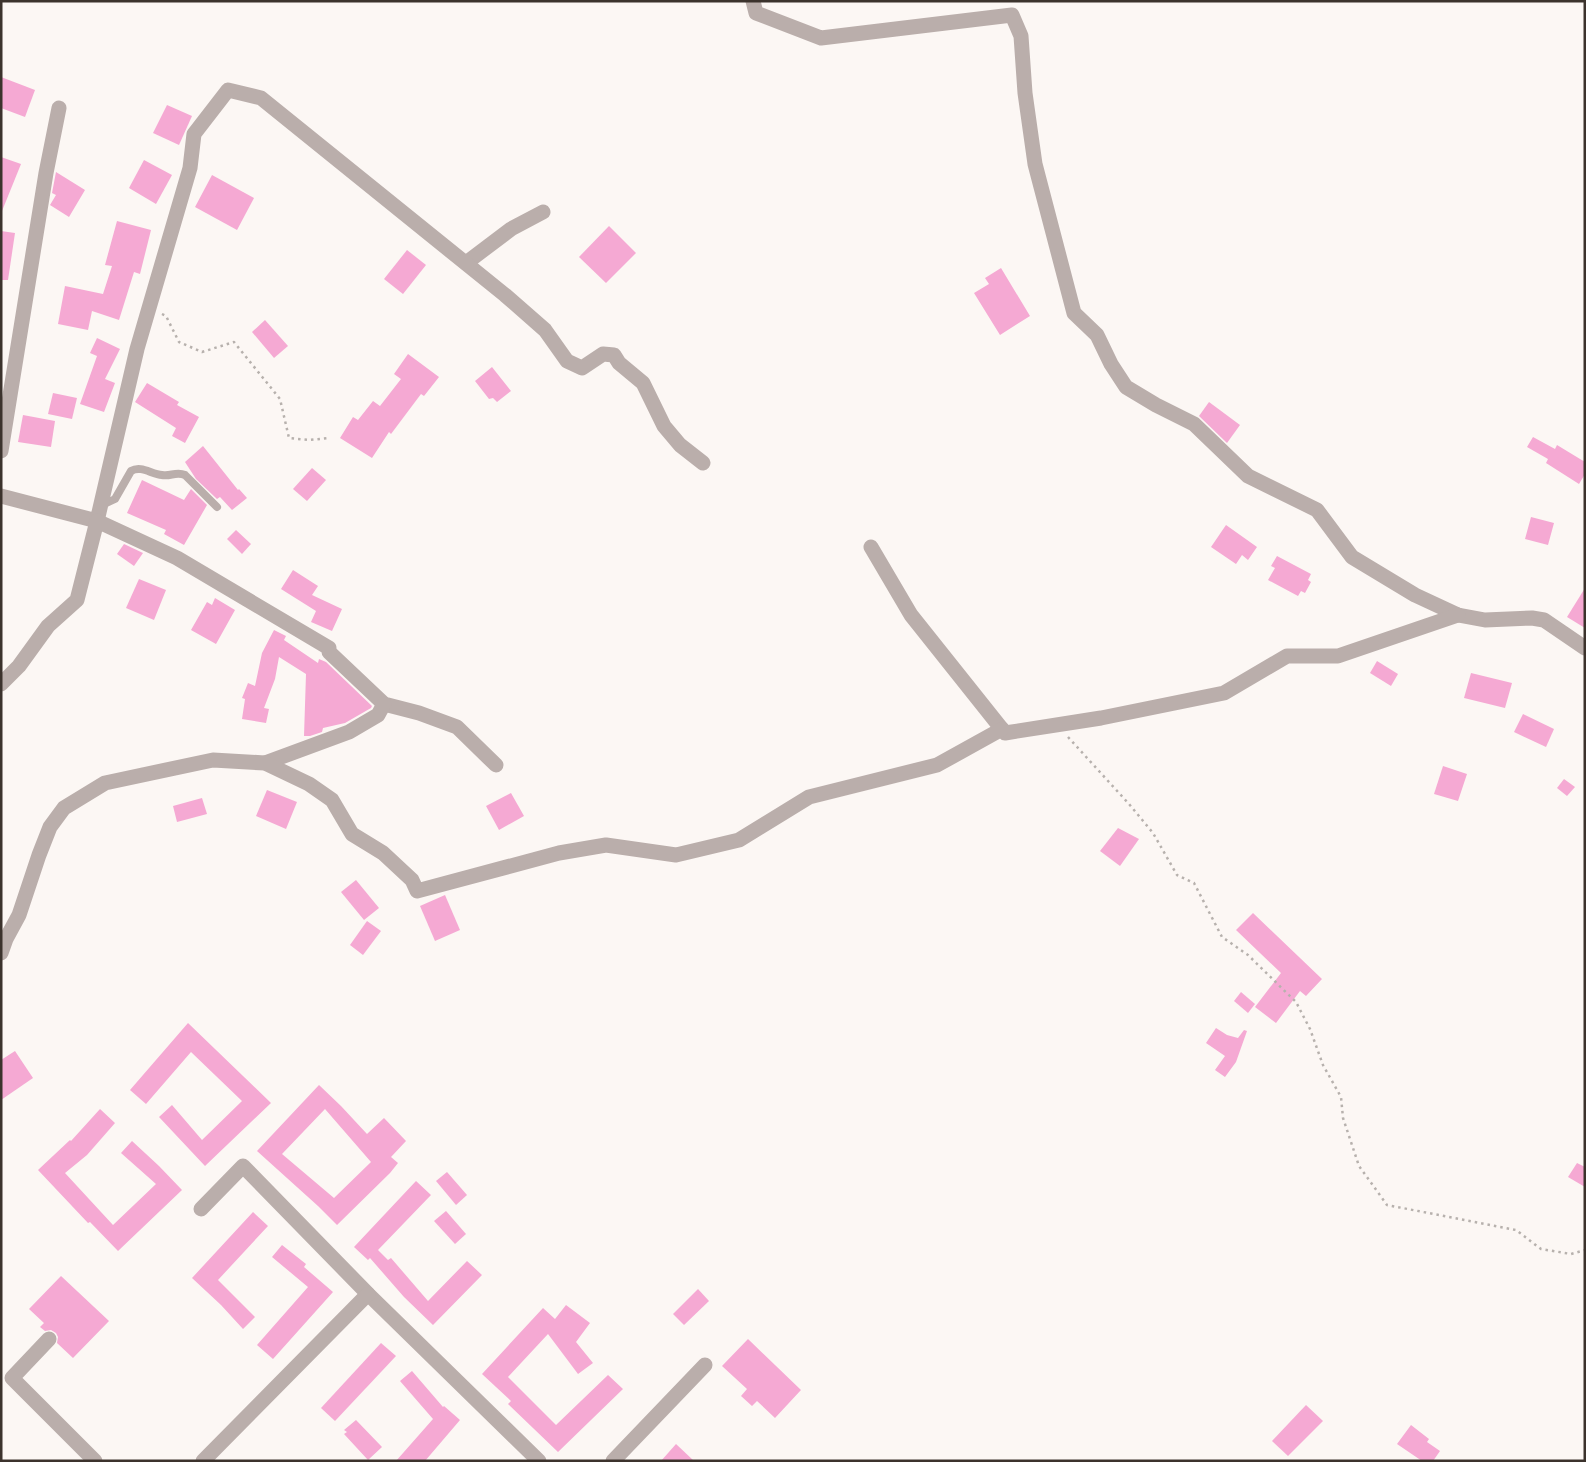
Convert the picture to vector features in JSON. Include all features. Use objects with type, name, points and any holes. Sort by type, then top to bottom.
[{"type":"street","points":[[753,1],[756,12],[821,38],[1012,15],[1021,36],[1035,164],[1074,312],[1097,335],[1111,364],[1126,387],[1194,424],[1248,476],[1317,510],[1352,557],[1415,595],[1458,615],[1485,620],[1532,618],[1544,620],[1585,648]]},
{"type":"street","points":[[1,684],[19,666],[48,626],[77,600],[137,349],[190,168],[194,134],[228,90],[261,98],[545,330],[567,361],[582,368],[604,354],[614,355],[619,363],[643,383],[664,426],[680,445],[703,463]]},
{"type":"street","points":[[1,452],[46,173],[59,108]]},
{"type":"street","points":[[466,264],[511,229],[543,212]]},
{"type":"street","points":[[1,496],[98,513],[329,648],[329,652],[384,704],[418,713],[457,727],[496,765]]},
{"type":"street","points":[[871,547],[912,615],[1005,733],[1101,718],[1224,693],[1287,656],[1338,656],[1458,615]]},
{"type":"street","points":[[266,763],[349,732],[378,715],[384,704]]},
{"type":"street","points":[[1,953],[19,915],[50,826],[64,808],[105,783],[213,760],[266,763],[309,784],[332,800],[352,834],[383,853],[412,880],[417,892],[568,851],[606,845],[676,855],[739,840],[809,797],[937,766],[1002,729]]},
{"type":"street","points":[[201,1208],[243,1166],[368,1294],[539,1461]]},
{"type":"street","points":[[203,1461],[368,1294]]},
{"type":"street","points":[[49,1339],[12,1378],[95,1461]]},
{"type":"street","points":[[613,1461],[705,1365]]},
{"type":"lane","points":[[98,513],[115,499],[131,471],[135,468],[142,468],[166,476],[179,472],[185,475],[217,506]]},
{"type":"path","points":[[149,309],[166,316],[179,342],[202,352],[234,342],[280,399],[289,438],[308,440],[329,438]]},
{"type":"path","points":[[1056,725],[1130,804],[1152,832],[1177,874],[1194,883],[1222,937],[1248,954],[1296,1002],[1310,1029],[1323,1065],[1340,1097],[1342,1118],[1359,1166],[1387,1205],[1516,1230],[1541,1249],[1571,1254],[1585,1250]]},
{"type":"building","points":[[1,77],[35,90],[25,117],[1,108]]},
{"type":"building","points":[[167,105],[192,116],[179,145],[153,133]]},
{"type":"building","points":[[1,157],[21,164],[2,211],[1,211]]},
{"type":"building","points":[[144,160],[172,175],[156,204],[129,188]]},
{"type":"building","points":[[56,172],[85,190],[69,217],[50,205],[56,195],[52,193]]},
{"type":"building","points":[[212,175],[254,198],[237,230],[195,207]]},
{"type":"building","points":[[117,221],[151,230],[140,274],[134,272],[119,320],[92,311],[88,330],[58,324],[65,286],[103,294],[112,266],[105,265]]},
{"type":"building","points":[[609,226],[636,253],[606,283],[579,257]]},
{"type":"building","points":[[1,231],[15,233],[8,280],[1,280]]},
{"type":"building","points":[[407,250],[426,265],[403,294],[384,279]]},
{"type":"building","points":[[1001,268],[1030,316],[1000,335],[974,293],[989,284],[985,278]]},
{"type":"building","points":[[265,320],[288,346],[274,358],[252,332]]},
{"type":"building","points":[[97,338],[120,349],[105,379],[115,383],[104,412],[80,404],[97,356],[90,353]]},
{"type":"building","points":[[408,354],[439,377],[424,396],[421,394],[391,434],[389,432],[372,458],[340,438],[353,417],[358,420],[373,401],[380,406],[401,379],[394,374]]},
{"type":"building","points":[[492,367],[511,391],[497,402],[493,398],[489,399],[475,381]]},
{"type":"building","points":[[147,383],[179,402],[177,405],[199,417],[185,443],[172,436],[176,428],[135,402]]},
{"type":"building","points":[[53,393],[77,398],[72,419],[48,414]]},
{"type":"building","points":[[1209,402],[1240,425],[1227,443],[1199,416]]},
{"type":"building","points":[[23,415],[55,421],[51,447],[18,442]]},
{"type":"building","points":[[1533,437],[1555,449],[1557,445],[1585,462],[1585,474],[1579,484],[1546,463],[1548,459],[1527,447]]},
{"type":"building","points":[[203,446],[238,490],[247,498],[232,510],[220,497],[217,499],[196,479],[185,462]]},
{"type":"building","points":[[312,468],[326,480],[307,501],[293,489]]},
{"type":"building","points":[[142,480],[184,500],[191,489],[207,505],[184,545],[164,534],[166,530],[127,513]]},
{"type":"building","points":[[1531,517],[1554,523],[1548,545],[1525,539]]},
{"type":"building","points":[[1226,525],[1257,547],[1248,560],[1242,555],[1236,564],[1211,547]]},
{"type":"building","points":[[236,530],[251,544],[242,554],[227,539]]},
{"type":"building","points":[[124,544],[143,553],[134,566],[117,554]]},
{"type":"building","points":[[1277,556],[1311,574],[1308,580],[1311,582],[1305,593],[1301,591],[1298,596],[1268,580],[1275,568],[1271,566]]},
{"type":"building","points":[[293,570],[318,586],[312,595],[342,609],[332,631],[311,622],[316,611],[281,589]]},
{"type":"building","points":[[139,579],[166,590],[154,620],[126,608]]},
{"type":"building","points":[[1585,588],[1585,628],[1567,617]]},
{"type":"building","points":[[215,598],[235,610],[216,644],[191,630],[207,602],[212,605]]},
{"type":"building","points":[[274,630],[286,636],[284,640],[318,663],[319,659],[326,662],[372,706],[371,708],[345,723],[323,728],[322,732],[304,736],[306,674],[279,657],[275,679],[264,708],[269,709],[266,723],[242,719],[245,699],[242,698],[248,683],[255,686],[262,653]]},
{"type":"building","points":[[1377,661],[1398,674],[1391,686],[1370,673]]},
{"type":"building","points":[[1471,673],[1512,683],[1505,708],[1464,698]]},
{"type":"building","points":[[1523,714],[1554,729],[1546,747],[1514,732]]},
{"type":"building","points":[[1443,766],[1467,774],[1458,801],[1434,794]]},
{"type":"building","points":[[1564,779],[1575,787],[1567,796],[1557,788]]},
{"type":"building","points":[[267,790],[297,802],[286,829],[256,816]]},
{"type":"building","points":[[511,793],[524,816],[499,830],[486,806]]},
{"type":"building","points":[[202,798],[207,814],[177,822],[173,806]]},
{"type":"building","points":[[1118,828],[1139,839],[1120,866],[1100,851]]},
{"type":"building","points":[[356,880],[379,908],[364,920],[341,892]]},
{"type":"building","points":[[445,895],[460,930],[435,941],[420,906]]},
{"type":"building","points":[[1253,913],[1322,979],[1306,996],[1300,991],[1276,1023],[1255,1007],[1281,973],[1236,930]]},
{"type":"building","points":[[367,921],[381,931],[363,955],[350,945]]},
{"type":"building","points":[[1241,992],[1255,1004],[1248,1013],[1234,1001]]},
{"type":"building","points":[[188,1023],[271,1103],[205,1166],[159,1117],[172,1105],[202,1140],[242,1101],[191,1052],[146,1104],[130,1090]]},
{"type":"building","points":[[1216,1028],[1227,1035],[1238,1038],[1244,1030],[1247,1031],[1236,1062],[1225,1077],[1215,1070],[1225,1056],[1206,1043]]},
{"type":"building","points":[[15,1051],[33,1078],[1,1100],[1,1060]]},
{"type":"building","points":[[319,1085],[367,1134],[384,1118],[406,1141],[391,1157],[398,1163],[390,1173],[337,1225],[257,1151]],"holes":[[[325,1109],[371,1162],[334,1198],[282,1154]]]},
{"type":"building","points":[[100,1109],[115,1123],[87,1155],[65,1173],[113,1225],[156,1184],[121,1153],[132,1141],[182,1190],[118,1251],[90,1222],[88,1223],[38,1170],[71,1141]]},
{"type":"building","points":[[1577,1163],[1585,1167],[1585,1187],[1568,1177]]},
{"type":"building","points":[[447,1172],[467,1195],[456,1205],[436,1181]]},
{"type":"building","points":[[416,1181],[431,1195],[378,1250],[388,1260],[391,1258],[428,1301],[467,1261],[482,1275],[433,1325],[404,1297],[370,1258],[368,1260],[354,1247]]},
{"type":"building","points":[[446,1211],[466,1234],[455,1244],[434,1221]]},
{"type":"building","points":[[253,1212],[268,1226],[218,1280],[255,1317],[243,1329],[192,1278]]},
{"type":"building","points":[[282,1245],[306,1264],[304,1267],[333,1292],[273,1359],[257,1345],[308,1287],[272,1257]]},
{"type":"building","points":[[61,1276],[109,1321],[73,1358],[57,1343],[58,1337],[56,1333],[51,1330],[45,1331],[40,1327],[44,1323],[29,1309]]},
{"type":"building","points":[[698,1289],[709,1301],[684,1325],[673,1314]]},
{"type":"building","points":[[566,1305],[590,1323],[576,1342],[593,1363],[578,1374],[548,1334],[508,1377],[556,1425],[608,1375],[623,1389],[558,1452],[508,1404],[511,1401],[482,1374],[543,1308],[555,1319]]},
{"type":"building","points":[[748,1339],[801,1390],[775,1418],[757,1401],[752,1406],[741,1396],[747,1389],[722,1366]]},
{"type":"building","points":[[381,1343],[396,1356],[335,1421],[321,1408]]},
{"type":"building","points":[[412,1371],[443,1407],[460,1420],[425,1461],[396,1461],[433,1419],[400,1381]]},
{"type":"building","points":[[1306,1405],[1323,1421],[1288,1456],[1272,1441]]},
{"type":"building","points":[[356,1420],[382,1447],[368,1460],[344,1434],[347,1432],[344,1430]]},
{"type":"building","points":[[1411,1425],[1429,1439],[1427,1442],[1440,1451],[1433,1461],[1422,1461],[1397,1444]]},
{"type":"building","points":[[676,1444],[694,1461],[661,1461]]}]
